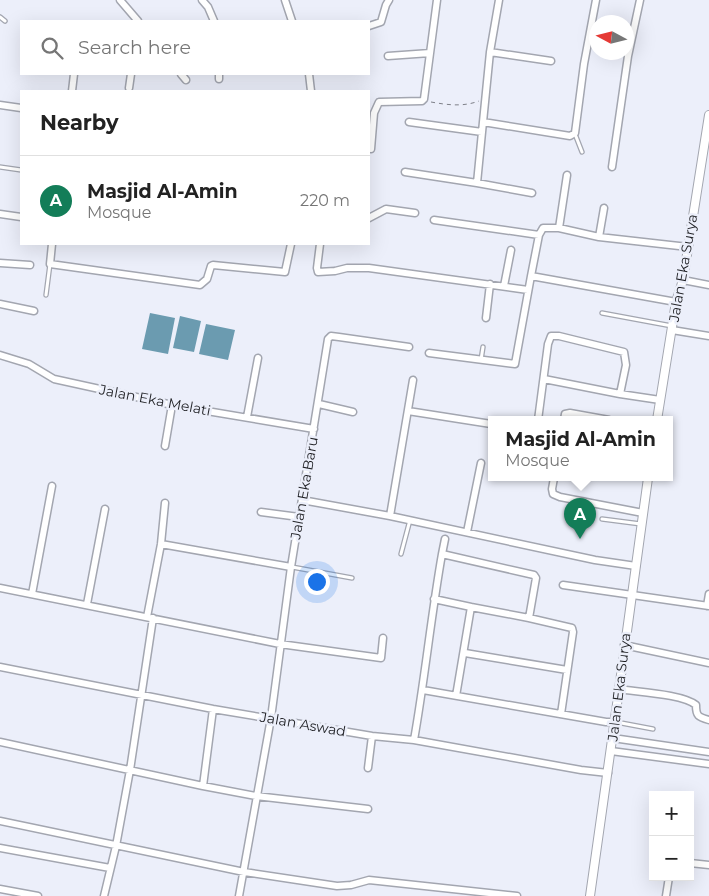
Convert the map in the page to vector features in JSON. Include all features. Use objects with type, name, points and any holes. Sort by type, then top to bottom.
[{"type":"street","points":[[120,0],[137,20]]},
{"type":"street","points":[[202,0],[208,7],[214,20]]},
{"type":"street","points":[[285,0],[292,20]]},
{"type":"street","points":[[370,26],[381,22],[386,3],[389,0]]},
{"type":"street","points":[[371,149],[374,114],[379,102],[423,100],[437,0]]},
{"type":"street","points":[[477,183],[490,52],[499,0]]},
{"type":"street","points":[[483,122],[570,136],[575,133],[584,64],[596,0]]},
{"type":"street","points":[[612,167],[628,56],[640,0]]},
{"type":"street","points":[[490,52],[551,61]]},
{"type":"street","points":[[388,56],[430,53]]},
{"type":"street","points":[[72,90],[74,75]]},
{"type":"street","points":[[128,88],[131,75]]},
{"type":"street","points":[[182,75],[186,80]]},
{"type":"street","points":[[309,75],[311,90]]},
{"type":"street","points":[[0,105],[20,108]]},
{"type":"street","name":"Jalan Eka Surya","points":[[658,416],[676,302],[683,280],[709,115]]},
{"type":"street","points":[[409,122],[482,132]]},
{"type":"street","points":[[405,172],[532,194]]},
{"type":"street","points":[[558,228],[567,176]]},
{"type":"street","points":[[599,237],[604,208]]},
{"type":"street","points":[[370,217],[386,209],[415,213]]},
{"type":"street","points":[[0,214],[20,217]]},
{"type":"street","points":[[434,220],[540,235]]},
{"type":"street","points":[[429,354],[515,364],[528,290],[543,228],[558,228],[599,237],[688,247]]},
{"type":"street","points":[[52,245],[50,264],[200,285],[207,279],[212,265],[285,272],[291,245]]},
{"type":"street","points":[[320,245],[316,268],[318,272],[347,268],[370,268],[528,290]]},
{"type":"street","points":[[504,286],[511,250]]},
{"type":"street","points":[[0,263],[30,265]]},
{"type":"street","points":[[531,276],[676,302]]},
{"type":"street","points":[[683,280],[709,285]]},
{"type":"street","points":[[486,318],[490,284]]},
{"type":"street","points":[[0,304],[34,311]]},
{"type":"street","points":[[672,328],[709,336]]},
{"type":"street","points":[[539,416],[551,336],[556,335],[624,352],[626,365],[620,394]]},
{"type":"street","name":"Jalan Eka Baru","points":[[238,896],[244,872],[271,718],[291,566],[327,346],[330,337],[339,337],[409,347]]},
{"type":"street","name":"Jalan Eka Melati","points":[[0,355],[29,364],[54,379],[172,405],[314,428]]},
{"type":"street","points":[[247,417],[258,358]]},
{"type":"street","points":[[544,379],[660,400]]},
{"type":"street","points":[[390,516],[413,380]]},
{"type":"street","points":[[319,404],[353,412]]},
{"type":"street","points":[[165,446],[172,405]]},
{"type":"street","points":[[408,411],[488,424]]},
{"type":"street","points":[[565,416],[565,414],[570,413],[586,416]]},
{"type":"street","points":[[467,532],[481,463]]},
{"type":"street","points":[[553,481],[552,489],[554,494],[560,497],[644,513]]},
{"type":"street","name":"Jalan Eka Surya","points":[[590,896],[614,738],[624,645],[648,481]]},
{"type":"street","points":[[32,594],[52,486]]},
{"type":"street","points":[[302,500],[410,520],[595,560],[636,566]]},
{"type":"street","points":[[104,896],[116,846],[130,770],[165,503]]},
{"type":"street","points":[[87,604],[105,509]]},
{"type":"street","points":[[261,512],[299,517]]},
{"type":"street","points":[[414,740],[423,690],[434,599],[444,539]]},
{"type":"street","points":[[160,544],[291,566]]},
{"type":"street","points":[[442,554],[534,576],[536,578],[529,618]]},
{"type":"street","points":[[563,585],[708,606],[709,594]]},
{"type":"street","points":[[0,588],[280,644],[380,658],[384,638]]},
{"type":"street","points":[[434,599],[568,626],[572,629],[561,714]]},
{"type":"street","points":[[456,696],[465,653],[471,607]]},
{"type":"street","points":[[624,645],[706,661]]},
{"type":"street","points":[[465,653],[567,670]]},
{"type":"street","name":"Jalan Aswad","points":[[0,667],[213,710],[372,736],[414,740],[581,770],[608,773]]},
{"type":"street","points":[[619,689],[692,701],[696,705],[696,714],[709,720]]},
{"type":"street","points":[[423,690],[616,722]]},
{"type":"street","points":[[202,786],[213,710]]},
{"type":"street","points":[[368,768],[372,736]]},
{"type":"street","points":[[614,738],[709,752]]},
{"type":"street","points":[[0,742],[256,796],[368,809]]},
{"type":"street","points":[[611,751],[709,764]]},
{"type":"street","points":[[0,821],[244,872],[337,886],[351,885],[369,880],[517,896]]},
{"type":"street","points":[[0,848],[110,868]]},
{"type":"street","points":[[694,863],[709,865]]},
{"type":"street","points":[[666,896],[668,881]]},
{"type":"street","points":[[0,889],[38,896]]},
{"type":"lane","points":[[0,16],[5,21]]},
{"type":"lane","points":[[575,133],[582,152]]},
{"type":"lane","points":[[0,167],[20,170]]},
{"type":"lane","points":[[46,294],[50,264]]},
{"type":"lane","points":[[602,313],[672,328]]},
{"type":"lane","points":[[481,360],[482,347]]},
{"type":"lane","points":[[602,519],[641,524]]},
{"type":"lane","points":[[401,554],[410,520]]},
{"type":"lane","points":[[291,566],[352,578]]},
{"type":"lane","points":[[616,722],[653,729]]},
{"type":"path","points":[[423,100],[459,106],[485,98]]},
{"type":"water","points":[[150,313],[175,318],[168,354],[142,349]]},
{"type":"water","points":[[180,316],[201,321],[194,352],[173,348]]},
{"type":"water","points":[[206,324],[235,330],[228,360],[199,354]]},
{"type":"place","name":"Masjid Al-Amin","points":[[580,539]]}]
